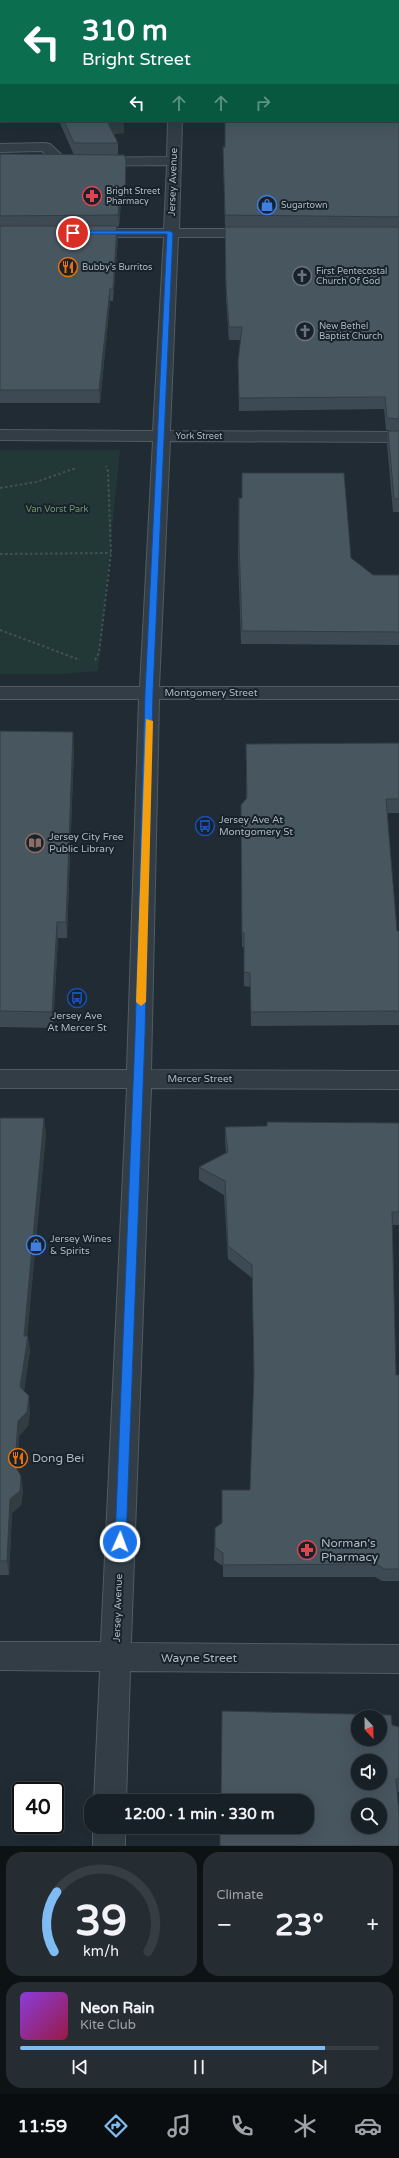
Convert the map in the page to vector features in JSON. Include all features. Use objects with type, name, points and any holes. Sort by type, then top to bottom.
[{"type":"street","name":"Jersey Avenue","points":[[110,1794],[139,1079],[149,693],[162,436],[175,122]]},
{"type":"street","points":[[0,148],[45,147],[61,162],[174,161]]},
{"type":"street","points":[[70,233],[266,233]]},
{"type":"street","name":"York Street","points":[[0,435],[399,437]]},
{"type":"street","name":"Montgomery Street","points":[[0,693],[399,693]]},
{"type":"street","name":"Mercer Street","points":[[0,1078],[399,1080]]},
{"type":"street","name":"Wayne Street","points":[[0,1656],[399,1659]]},
{"type":"street","points":[[109,1834],[109,1846]]},
{"type":"path","points":[[93,665],[98,653],[111,553],[108,471],[103,460]]},
{"type":"path","points":[[0,488],[36,482],[83,466]]},
{"type":"path","points":[[0,554],[111,553]]},
{"type":"path","points":[[0,630],[86,662]]},
{"type":"green space","name":"Van Vorst Park","points":[[0,450],[120,450],[98,671],[62,674],[0,674]]},
{"type":"building","points":[[64,122],[108,122],[118,143],[74,143]]},
{"type":"building","points":[[225,122],[399,122],[399,217],[225,215],[223,147],[225,147]]},
{"type":"building","points":[[0,154],[124,155],[126,160],[125,191],[120,191],[118,215],[0,216]]},
{"type":"building","points":[[0,226],[117,226],[113,289],[110,289],[99,390],[0,390]]},
{"type":"building","points":[[225,227],[399,227],[399,419],[387,418],[385,397],[239,398],[238,361],[242,327],[229,327],[226,287]]},
{"type":"building","points":[[388,431],[399,431],[399,499],[394,499]]},
{"type":"building","points":[[242,473],[344,473],[351,558],[373,575],[399,575],[399,632],[242,631],[239,498],[242,498]]},
{"type":"building","name":"Jersey City Free Public Library","points":[[0,731],[73,732],[66,922],[57,922],[52,1012],[0,1011]]},
{"type":"building","points":[[399,743],[399,799],[386,799],[397,931],[399,931],[399,1011],[251,1012],[250,973],[244,972],[244,933],[242,933],[241,805],[247,798],[246,744]]},
{"type":"building","points":[[0,1118],[44,1118],[24,1336],[28,1336],[20,1387],[29,1396],[27,1412],[18,1421],[15,1466],[21,1476],[20,1491],[10,1499],[7,1561],[0,1561]]},
{"type":"building","points":[[267,1122],[399,1123],[399,1212],[392,1212],[396,1375],[399,1375],[399,1569],[384,1569],[377,1564],[223,1565],[223,1553],[215,1547],[215,1528],[222,1523],[222,1490],[250,1490],[254,1373],[252,1265],[228,1246],[225,1181],[199,1167],[228,1152],[225,1127],[267,1126]]},
{"type":"building","points":[[222,1711],[351,1714],[351,1746],[387,1746],[387,1715],[391,1715],[392,1725],[399,1727],[399,1779],[396,1779],[399,1813],[399,1846],[220,1846],[220,1834],[314,1834],[314,1794],[221,1794]]},
{"type":"slow traffic","points":[[141,1002],[149,721]]},
{"type":"place","name":"Bright Street Pharmacy","points":[[92,196]]},
{"type":"place","name":"Sugartown","points":[[267,205]]},
{"type":"place","name":"Bubby’s Burritos","points":[[68,267]]},
{"type":"place","name":"First Pentecostal Church Of God","points":[[302,276]]},
{"type":"place","name":"New Bethel Baptist Church","points":[[305,331]]},
{"type":"place","name":"Jersey Ave At Montgomery St","points":[[205,826]]},
{"type":"place","name":"Jersey City Free Public Library","points":[[35,843]]},
{"type":"place","name":"Jersey Ave At Mercer St","points":[[77,998]]},
{"type":"place","name":"Jersey Wines & Spirits","points":[[36,1245]]},
{"type":"place","name":"Dong Bei","points":[[18,1458]]},
{"type":"place","name":"Norman's Pharmacy","points":[[307,1550]]},
{"type":"route","points":[[73,233],[170,233],[164,402],[149,693],[140,1035],[120,1542]]}]
